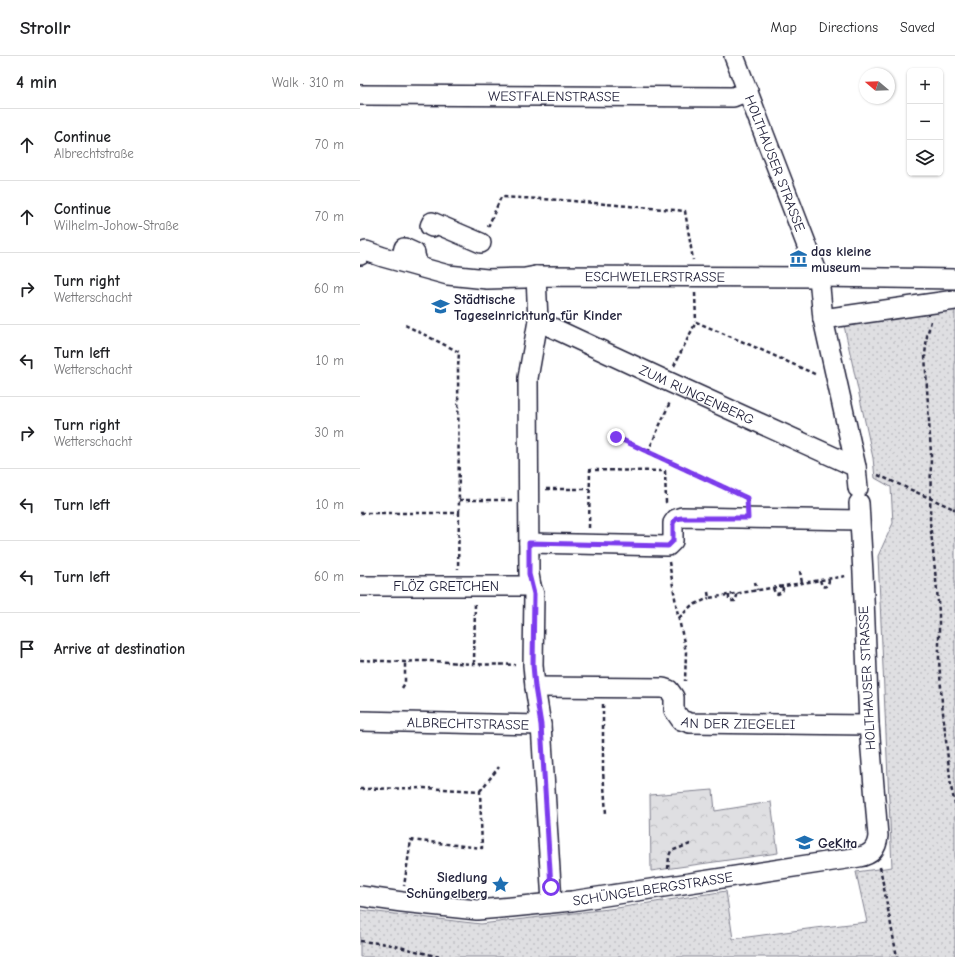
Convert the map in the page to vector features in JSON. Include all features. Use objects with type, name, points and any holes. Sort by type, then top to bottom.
[{"type":"street","name":"HOLTHAUSER STRASSE","points":[[734,56],[820,277],[823,319],[856,467],[869,725],[878,836],[876,858]]},
{"type":"street","name":"WESTFALENSTRASSE","points":[[360,95],[733,97],[748,91]]},
{"type":"street","points":[[432,227],[430,226],[432,222],[482,243]]},
{"type":"street","name":"ESCHWEILERSTRASSE","points":[[360,255],[366,251],[382,257],[413,259],[448,275],[487,279],[531,277],[820,277],[955,279]]},
{"type":"street","points":[[531,277],[538,321],[528,378],[529,574],[534,594],[533,665],[541,725]]},
{"type":"street","points":[[823,319],[955,300]]},
{"type":"street","name":"ZUM RUNGENBERG","points":[[538,321],[856,467]]},
{"type":"street","points":[[529,543],[668,546],[673,541],[673,523],[676,519],[748,518],[859,504]]},
{"type":"street","name":"FLÖZ GRETCHEN","points":[[360,586],[532,586]]},
{"type":"street","name":"AN DER ZIEGELEI","points":[[535,687],[663,688],[669,690],[674,697],[674,710],[677,715],[681,720],[690,723],[869,725]]},
{"type":"street","name":"ALBRECHTSTRASSE","points":[[360,722],[541,725],[552,902]]},
{"type":"street","name":"SCHÜNGELBERGSTRASSE","points":[[360,896],[477,910],[512,908],[552,902],[572,901],[864,856],[876,858]]},
{"type":"path","points":[[482,243],[501,197],[561,200],[684,211],[695,277],[696,322],[672,383],[648,452]]},
{"type":"path","points":[[935,304],[927,336],[925,355],[931,454],[930,522],[939,612],[939,660],[942,703],[951,787],[955,804]]},
{"type":"path","points":[[696,322],[838,384]]},
{"type":"path","points":[[405,325],[459,352],[459,513],[474,664]]},
{"type":"path","points":[[616,437],[747,498],[748,518]]},
{"type":"path","points":[[588,544],[590,470],[665,471],[666,502],[676,519]]},
{"type":"path","points":[[878,475],[955,509]]},
{"type":"path","points":[[459,500],[590,489]]},
{"type":"path","points":[[360,513],[459,513]]},
{"type":"path","points":[[666,546],[686,652],[684,687],[674,697]]},
{"type":"path","points":[[800,571],[802,583]]},
{"type":"path","points":[[679,618],[691,606],[709,598],[862,573]]},
{"type":"path","points":[[820,580],[822,586],[826,586],[829,579]]},
{"type":"path","points":[[755,582],[757,590]]},
{"type":"path","points":[[773,588],[774,593],[778,594],[782,592],[782,586]]},
{"type":"path","points":[[708,592],[709,598]]},
{"type":"path","points":[[729,594],[731,601],[735,601],[737,593]]},
{"type":"path","points":[[360,660],[533,665]]},
{"type":"path","points":[[402,688],[405,683],[405,662]]},
{"type":"path","points":[[604,688],[603,754],[606,814]]},
{"type":"path","points":[[402,902],[411,840],[482,848],[480,791],[499,767]]},
{"type":"path","points":[[360,789],[424,788],[480,791]]},
{"type":"path","points":[[669,886],[669,856],[671,851],[693,843]]},
{"type":"path","points":[[876,858],[897,957]]},
{"type":"path","points":[[360,941],[387,944],[440,957]]},
{"type":"green space","points":[[955,295],[955,957],[360,957],[360,910],[481,924],[617,908],[726,891],[733,939],[867,922],[856,872],[892,867],[878,556],[893,523],[891,487],[875,478],[873,458],[843,321]]},
{"type":"green space","points":[[713,790],[715,811],[771,802],[778,853],[651,871],[650,795]]},
{"type":"place","name":"das kleine museum","points":[[798,259]]},
{"type":"place","name":"Städtische Tageseinrichtung für Kinder","points":[[441,307]]},
{"type":"place","name":"GeKita","points":[[805,843]]},
{"type":"place","name":"Siedlung Schüngelberg","points":[[501,885]]},
{"type":"route","points":[[551,887],[541,725],[533,665],[534,594],[529,574],[529,543],[668,546],[673,541],[673,523],[676,519],[748,518],[747,498],[616,437]]}]
